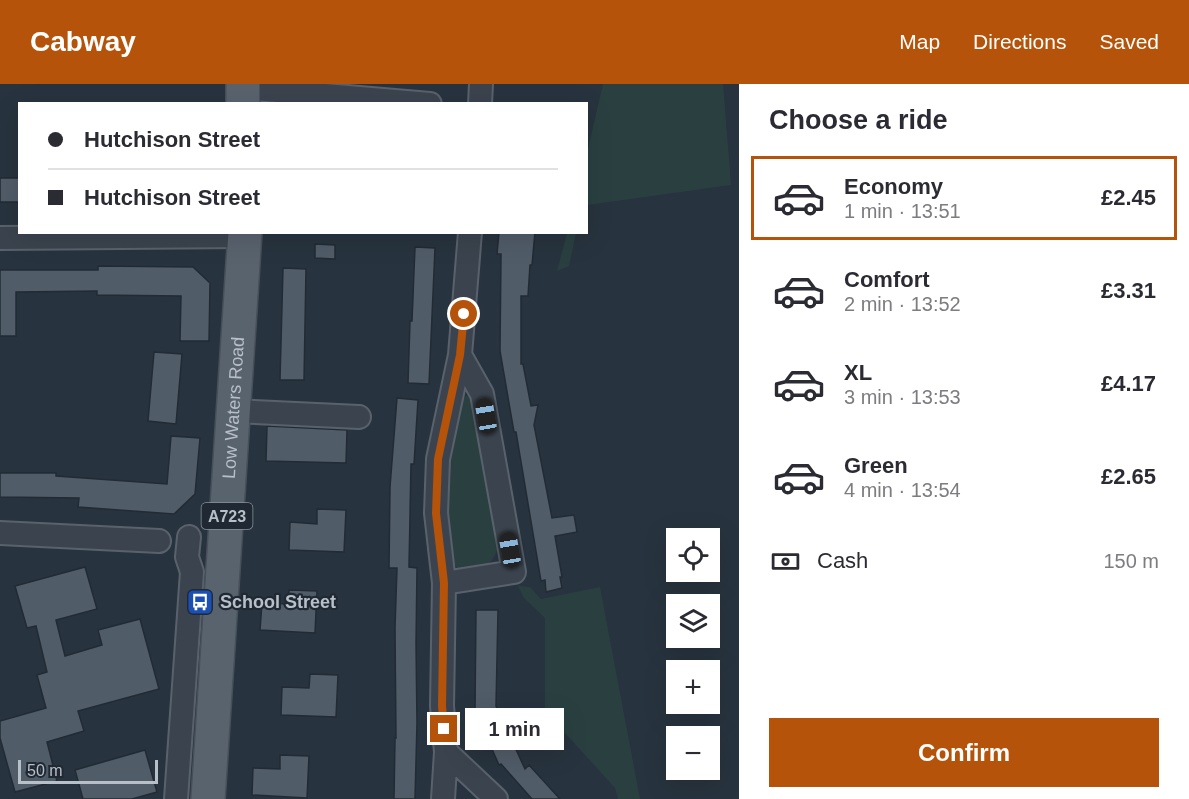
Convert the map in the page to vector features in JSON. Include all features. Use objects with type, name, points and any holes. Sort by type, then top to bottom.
[{"type":"main road","name":"Low Waters Road","points":[[208,799],[245,234]]},
{"type":"street","points":[[480,102],[481,84]]},
{"type":"street","points":[[243,92],[399,102]]},
{"type":"street","points":[[0,238],[245,234]]},
{"type":"street","points":[[443,799],[446,752],[442,706],[444,583],[436,513],[438,459],[460,355],[470,234]]},
{"type":"street","points":[[444,583],[514,573],[482,394],[460,355]]},
{"type":"street","points":[[234,411],[359,417]]},
{"type":"street","points":[[0,533],[159,542]]},
{"type":"street","points":[[176,799],[192,572],[187,557],[189,537]]},
{"type":"street","points":[[446,752],[496,799]]},
{"type":"green space","points":[[603,84],[723,84],[731,185],[588,205],[588,149]]},
{"type":"green space","points":[[567,234],[576,234],[569,266],[557,271]]},
{"type":"green space","points":[[468,395],[474,397],[501,539],[491,561],[476,569],[459,571],[452,560],[445,508],[451,448],[459,406],[462,399]]},
{"type":"green space","points":[[518,586],[530,587],[541,599],[600,587],[640,799],[618,799],[615,788],[545,711],[545,618],[524,598]]},
{"type":"building","points":[[0,178],[18,178],[18,202],[0,202]]},
{"type":"building","points":[[499,234],[535,234],[528,296],[521,296],[521,364],[523,364],[531,406],[538,405],[534,425],[552,518],[574,515],[577,532],[555,536],[562,588],[546,592],[545,580],[541,581],[500,351],[501,254],[497,254]]},
{"type":"building","points":[[315,244],[335,245],[335,259],[315,258]]},
{"type":"building","points":[[415,247],[435,248],[429,384],[408,383]]},
{"type":"building","points":[[98,266],[193,267],[210,283],[209,341],[180,341],[181,296],[97,295],[97,291],[16,292],[16,336],[0,336],[0,270],[98,270]]},
{"type":"building","points":[[283,268],[306,269],[304,380],[280,380]]},
{"type":"building","points":[[154,352],[182,354],[176,424],[148,421]]},
{"type":"building","points":[[397,398],[418,400],[414,464],[411,464],[409,567],[417,568],[415,799],[394,799],[397,568],[389,568],[390,487]]},
{"type":"building","points":[[267,426],[347,430],[346,463],[266,461]]},
{"type":"building","points":[[171,436],[200,438],[195,494],[174,514],[78,507],[79,498],[0,497],[0,473],[56,473],[56,476],[167,484]]},
{"type":"building","points":[[317,509],[346,510],[344,552],[289,550],[290,522],[317,524]]},
{"type":"building","points":[[85,567],[97,609],[56,620],[65,656],[102,645],[98,630],[140,619],[159,689],[78,711],[84,731],[47,742],[57,781],[15,792],[0,738],[0,721],[46,708],[37,675],[47,672],[36,626],[27,628],[15,586]]},
{"type":"building","points":[[289,590],[317,591],[315,633],[260,630],[262,603],[289,604]]},
{"type":"building","points":[[476,610],[498,610],[496,706],[525,769],[529,765],[560,799],[532,799],[501,764],[499,765],[475,711]]},
{"type":"building","points":[[310,674],[338,675],[336,717],[281,715],[282,687],[309,688]]},
{"type":"building","points":[[145,750],[157,792],[132,799],[83,799],[75,770]]},
{"type":"building","points":[[280,755],[309,756],[307,798],[252,795],[253,768],[280,769]]},
{"type":"place","name":"School Street","points":[[200,602]]},
{"type":"route","points":[[444,729],[442,706],[444,583],[436,513],[438,459],[460,355],[464,314]]}]
